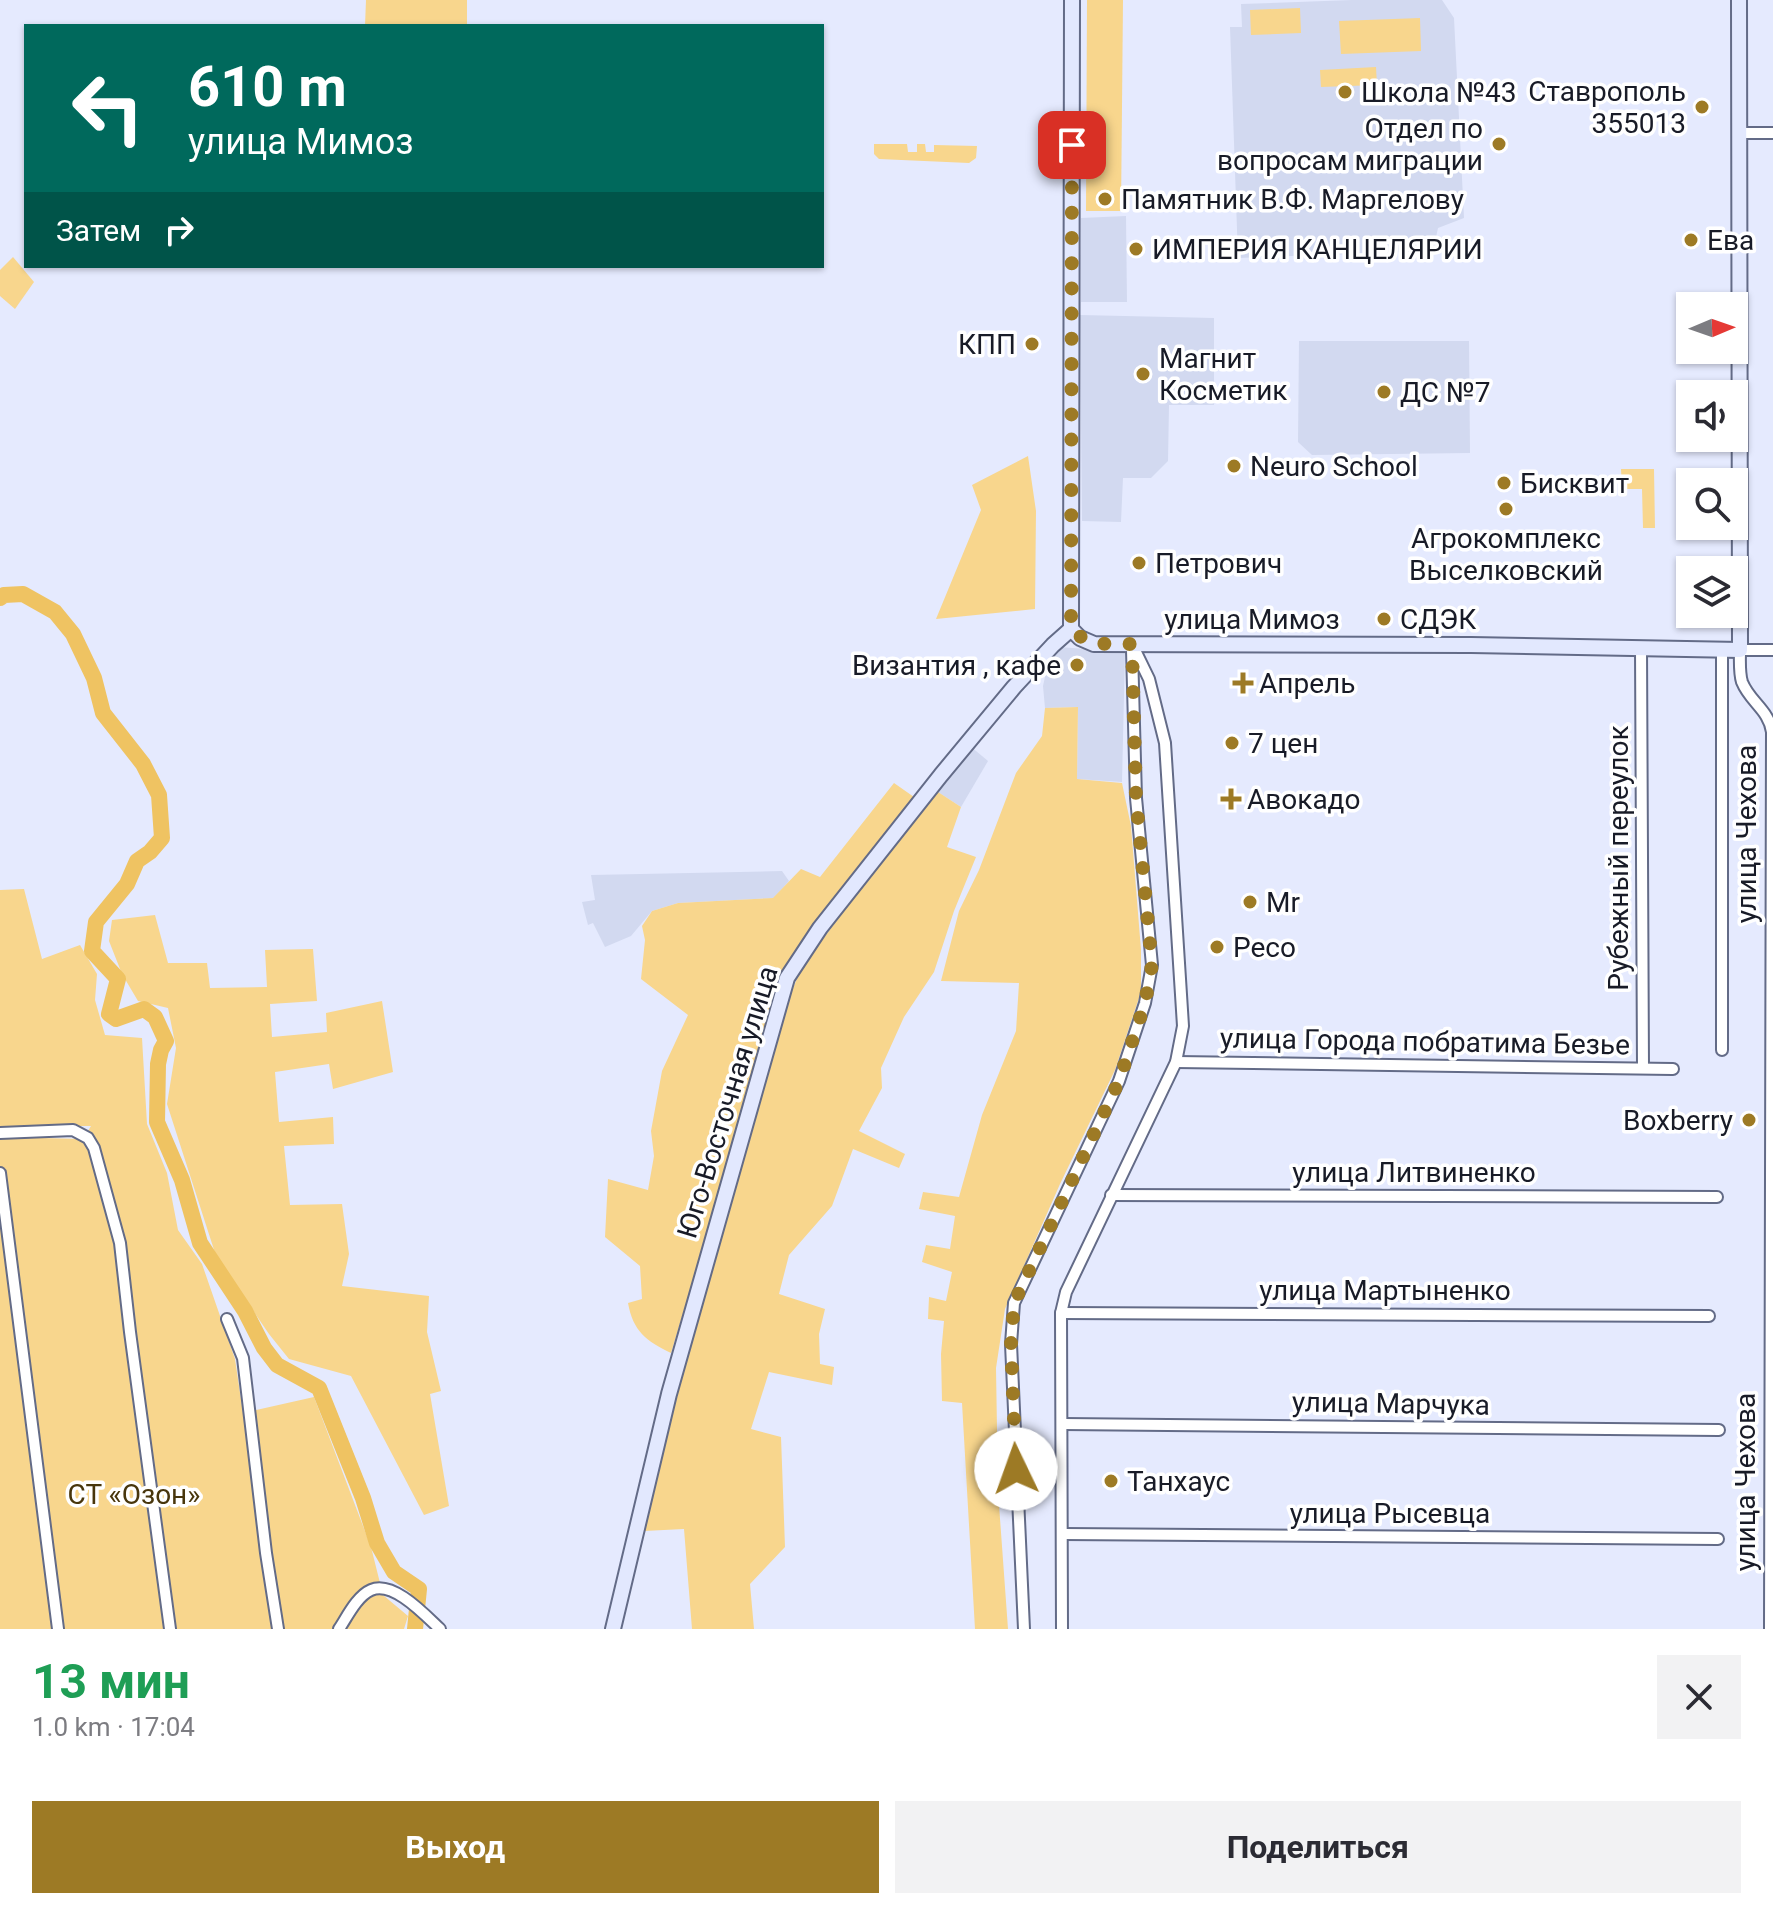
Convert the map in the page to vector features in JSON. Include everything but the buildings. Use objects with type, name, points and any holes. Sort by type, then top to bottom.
[{"type":"street","points":[[1071,629],[1072,0]]},
{"type":"street","name":"улица Чехова","points":[[1739,0],[1740,650],[1743,684],[1765,711],[1772,732],[1770,1629]]},
{"type":"street","points":[[1738,133],[1773,133]]},
{"type":"street","name":"улица Мимоз","points":[[1071,629],[1080,638],[1094,644],[1390,644],[1773,650]]},
{"type":"street","name":"Юго-Восточная улица","points":[[613,1629],[669,1394],[787,978],[820,928],[941,775],[1014,687],[1071,629]]},
{"type":"street","points":[[1062,1629],[1061,1313],[1066,1292],[1176,1062],[1183,1026],[1165,743],[1149,679],[1132,644]]},
{"type":"street","points":[[1024,1629],[1011,1344],[1014,1303],[1119,1081],[1145,1003],[1152,965],[1136,798],[1132,644]]},
{"type":"street","name":"Рубежный переулок","points":[[1641,648],[1643,1068]]},
{"type":"street","points":[[1722,650],[1722,1050]]},
{"type":"street","name":"улица Города побратима Безье","points":[[1176,1062],[1673,1069]]},
{"type":"street","points":[[0,1133],[73,1130],[88,1138],[94,1148],[120,1243],[170,1629]]},
{"type":"street","points":[[0,1173],[58,1629]]},
{"type":"street","name":"улица Литвиненко","points":[[1111,1195],[1717,1197]]},
{"type":"street","name":"улица Мартыненко","points":[[1061,1313],[1709,1316]]},
{"type":"street","points":[[227,1319],[243,1358],[278,1629]]},
{"type":"street","name":"улица Марчука","points":[[1063,1424],[1719,1430]]},
{"type":"street","name":"улица Рысевца","points":[[1063,1534],[1718,1539]]},
{"type":"street","points":[[339,1629],[369,1590],[379,1588],[393,1591],[411,1602],[440,1629]]},
{"type":"shaded area","name":"Школа №43","points":[[1442,0],[1454,18],[1464,218],[1438,228],[1433,251],[1238,258],[1230,27],[1242,27],[1241,4]]},
{"type":"shaded area","points":[[1126,216],[1127,302],[1081,302],[1081,218]]},
{"type":"shaded area","points":[[1080,315],[1214,318],[1214,405],[1169,405],[1168,461],[1151,478],[1123,478],[1121,522],[1082,521]]},
{"type":"shaded area","name":"ДС №7","points":[[1299,341],[1469,341],[1470,453],[1312,455],[1298,442]]},
{"type":"shaded area","points":[[1059,647],[1125,652],[1122,782],[1077,779],[1078,707],[1045,708],[1043,686],[1050,654]]},
{"type":"shaded area","points":[[970,746],[988,761],[961,807],[935,790]]},
{"type":"shaded area","points":[[782,871],[789,881],[774,898],[678,903],[652,911],[631,936],[605,947],[593,923],[588,925],[582,902],[595,900],[591,875]]},
{"type":"green space","points":[[366,0],[467,0],[467,24],[365,24]]},
{"type":"green space","points":[[1087,0],[1123,0],[1121,211],[1086,211]]},
{"type":"green space","points":[[1300,8],[1301,33],[1251,35],[1250,10]]},
{"type":"green space","points":[[1420,18],[1421,51],[1341,54],[1339,21]]},
{"type":"green space","points":[[1376,67],[1377,85],[1321,87],[1320,70]]},
{"type":"green space","points":[[874,144],[907,144],[908,152],[917,152],[917,144],[925,144],[926,152],[934,152],[934,145],[977,146],[976,158],[969,163],[879,159],[874,154]]},
{"type":"green space","points":[[13,257],[34,282],[15,309],[0,296],[0,270]]},
{"type":"green space","points":[[1028,456],[1036,511],[1035,609],[936,619],[981,510],[972,485]]},
{"type":"green space","points":[[1621,469],[1654,469],[1655,528],[1643,528],[1642,489],[1622,489]]},
{"type":"green space","points":[[1078,707],[1077,779],[1122,783],[1131,826],[1141,950],[1141,992],[1115,1070],[1005,1309],[996,1368],[998,1491],[1008,1629],[975,1629],[962,1403],[942,1401],[944,1321],[928,1319],[929,1297],[946,1301],[952,1272],[922,1262],[926,1245],[950,1249],[955,1216],[919,1209],[923,1192],[959,1197],[982,1115],[1016,1031],[1019,983],[941,981],[959,911],[979,870],[1016,773],[1042,736],[1045,708]]},
{"type":"green space","points":[[894,783],[914,797],[800,948],[720,1191],[671,1353],[648,1339],[633,1321],[628,1303],[642,1299],[640,1266],[605,1237],[608,1179],[648,1190],[654,1156],[651,1131],[662,1071],[688,1015],[641,979],[645,940],[642,926],[652,911],[678,903],[773,898],[801,869],[820,877]]},
{"type":"green space","points":[[935,790],[961,807],[947,847],[976,857],[934,972],[904,1017],[881,1068],[882,1088],[859,1131],[905,1154],[899,1168],[853,1149],[832,1206],[789,1255],[779,1294],[825,1309],[819,1334],[820,1364],[834,1367],[832,1385],[769,1372],[751,1429],[781,1437],[785,1547],[750,1584],[754,1629],[692,1629],[684,1529],[644,1531],[689,1348],[768,1063],[804,964]]},
{"type":"green space","name":"СТ «Озон»","points":[[24,889],[42,959],[80,945],[97,974],[95,1000],[105,1035],[142,1038],[147,1124],[167,1173],[178,1230],[202,1264],[235,1359],[243,1413],[314,1397],[371,1547],[383,1595],[408,1616],[404,1629],[0,1629],[0,1137],[83,1139],[91,1126],[0,1126],[0,890]]},
{"type":"green space","points":[[155,915],[168,963],[207,963],[210,988],[267,987],[265,950],[313,949],[317,1001],[270,1004],[272,1037],[327,1032],[326,1013],[382,1001],[393,1072],[333,1089],[329,1064],[275,1072],[279,1122],[333,1117],[334,1144],[284,1146],[290,1205],[342,1204],[349,1254],[342,1286],[429,1296],[427,1332],[441,1391],[430,1394],[449,1506],[424,1515],[351,1376],[289,1359],[216,1256],[167,1104],[176,1048],[168,1008],[138,1001],[122,974],[109,941],[112,920]]},
{"type":"waterway","points":[[0,598],[23,594],[55,612],[73,634],[94,678],[103,713],[143,764],[159,795],[162,838],[137,861],[127,884],[96,922],[92,951],[118,979],[109,1014],[116,1019],[144,1009],[155,1017],[166,1041],[158,1064],[157,1122],[182,1180],[200,1243],[277,1365],[319,1388],[363,1498],[377,1543],[394,1572],[419,1589],[415,1629]]},
{"type":"place","name":"Школа №43","points":[[1345,92]]},
{"type":"place","name":"Ставрополь 355013","points":[[1702,107]]},
{"type":"place","name":"Отдел по вопросам миграции","points":[[1499,144]]},
{"type":"place","name":"Памятник В.Ф. Маргелову","points":[[1105,199]]},
{"type":"place","name":"Ева","points":[[1691,240]]},
{"type":"place","name":"ИМПЕРИЯ КАНЦЕЛЯРИИ","points":[[1136,249]]},
{"type":"place","name":"КПП","points":[[1032,344]]},
{"type":"place","name":"Магнит Косметик","points":[[1143,374]]},
{"type":"place","name":"ДС №7","points":[[1384,392]]},
{"type":"place","name":"Neuro School","points":[[1234,466]]},
{"type":"place","name":"Бисквит","points":[[1504,483]]},
{"type":"place","name":"Агрокомплекс Выселковский","points":[[1506,509]]},
{"type":"place","name":"Петрович","points":[[1139,563]]},
{"type":"place","name":"СДЭК","points":[[1384,619]]},
{"type":"place","name":"Византия , кафе","points":[[1077,665]]},
{"type":"place","name":"Апрель","points":[[1243,683]]},
{"type":"place","name":"7 цен","points":[[1232,743]]},
{"type":"place","name":"Авокадо","points":[[1231,799]]},
{"type":"place","name":"Mr","points":[[1250,902]]},
{"type":"place","name":"Ресо","points":[[1217,947]]},
{"type":"place","name":"Boxberry","points":[[1749,1120]]},
{"type":"place","name":"Танхаус","points":[[1111,1481]]},
{"type":"route","points":[[1016,1469],[1011,1344],[1014,1303],[1119,1081],[1145,1003],[1152,965],[1136,798],[1132,644],[1094,644],[1080,638],[1071,629],[1072,145]]}]
